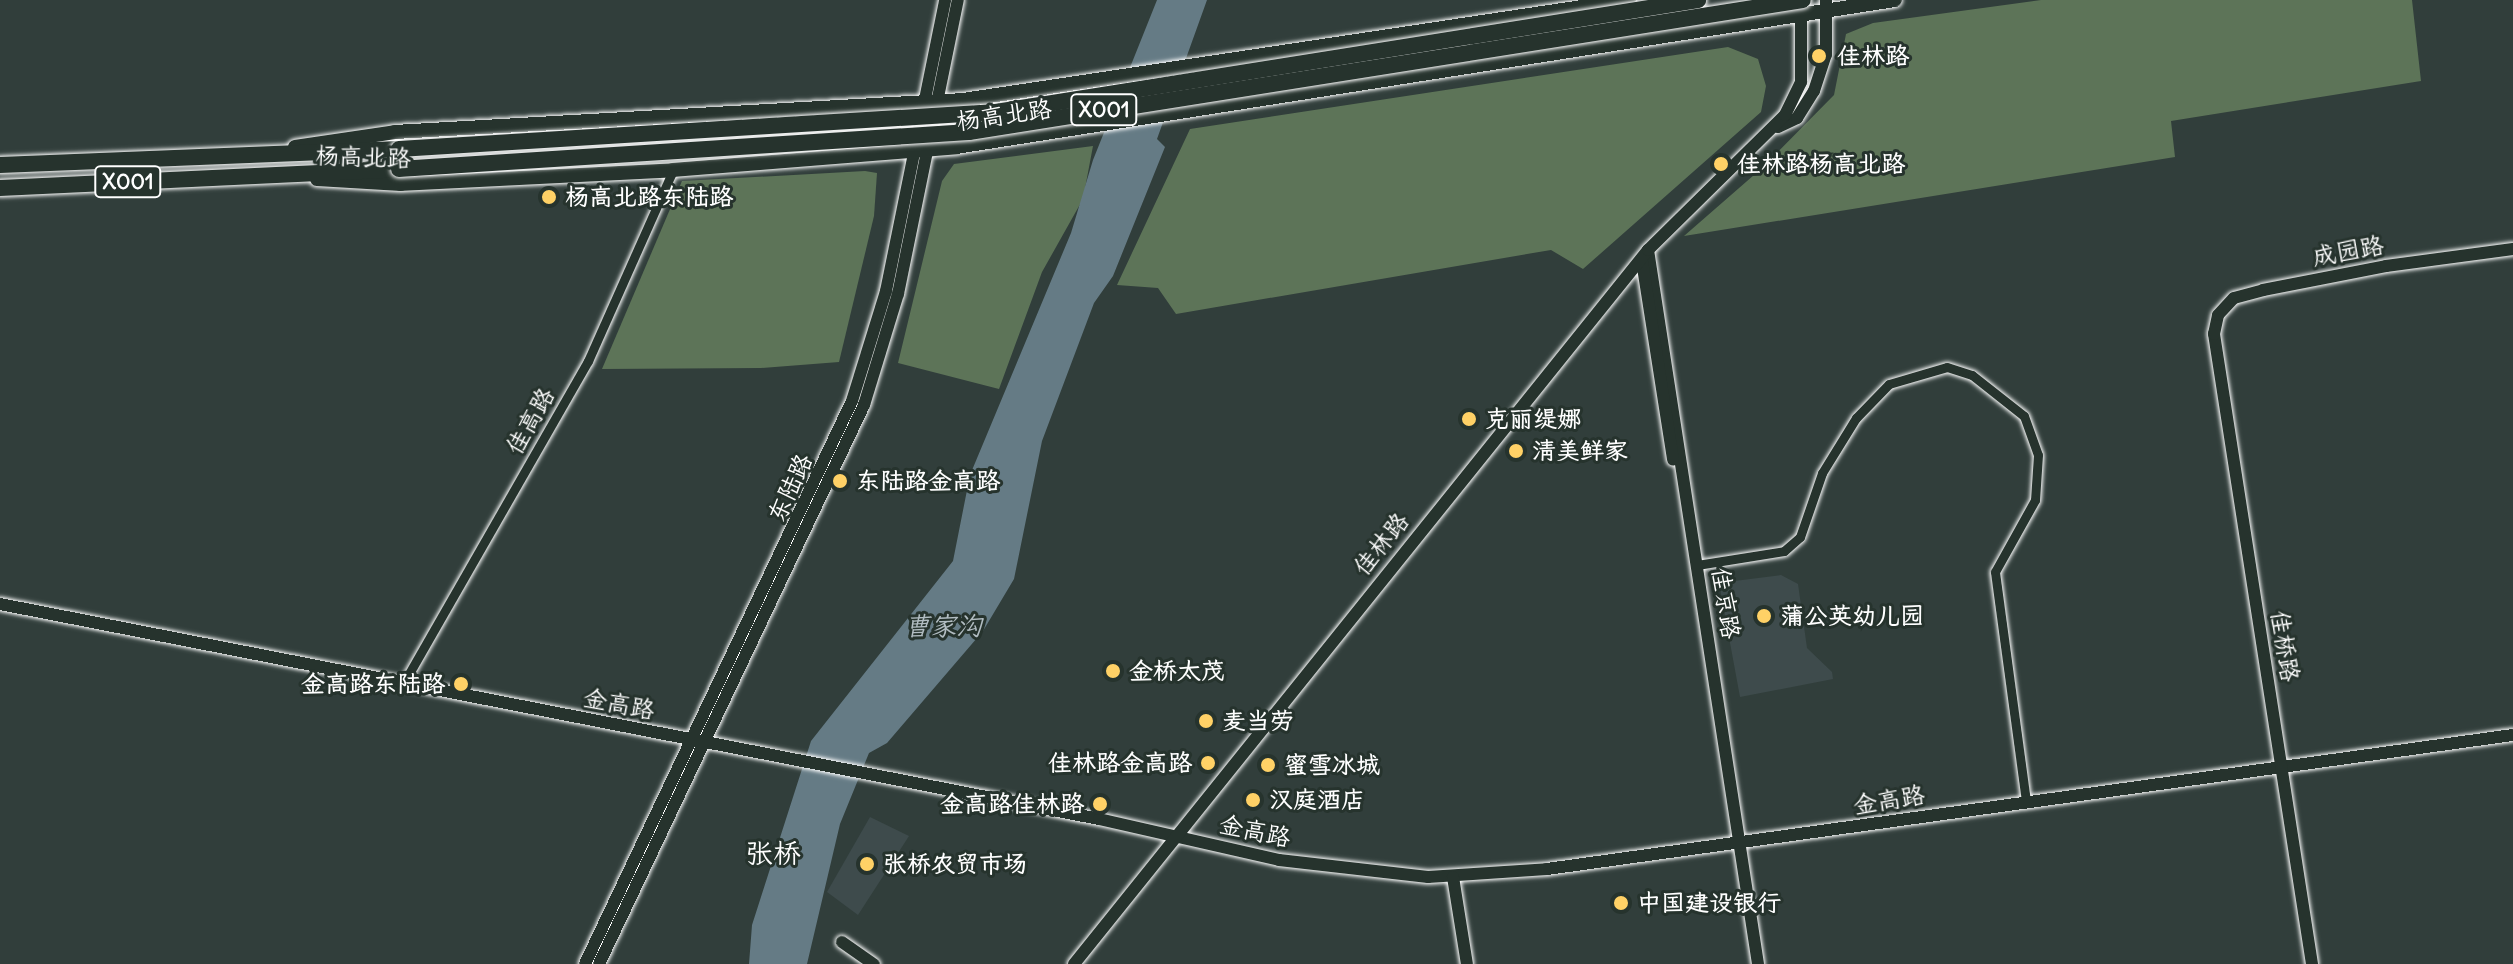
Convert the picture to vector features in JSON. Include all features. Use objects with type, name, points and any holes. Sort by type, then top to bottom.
[{"type":"highway","name":"杨高北路","points":[[0,165],[399,149],[996,112],[1698,0]]},
{"type":"highway","name":"杨高北路","points":[[0,188],[399,169],[969,132],[1802,5]]},
{"type":"main road","name":"东陆路","points":[[599,964],[852,401],[886,291],[922,150],[945,0]]},
{"type":"main road","name":"东陆路","points":[[931,103],[958,0]]},
{"type":"main road","name":"杨高北路","points":[[256,154],[395,132],[931,103],[1118,80],[1629,0]]},
{"type":"main road","name":"杨高北路","points":[[256,176],[401,184],[673,170],[922,150],[1200,109],[1802,5],[1895,0]]},
{"type":"main road","name":"佳林路","points":[[1074,964],[1173,836],[1645,254],[1771,130],[1795,100],[1801,82],[1802,5]]},
{"type":"main road","name":"佳林路","points":[[1771,130],[1797,118],[1814,91],[1826,55],[1827,5]]},
{"type":"main road","name":"成园路","points":[[2214,334],[2223,309],[2245,294],[2386,266],[2513,249]]},
{"type":"main road","name":"佳京路","points":[[1645,254],[1697,565],[1737,842]]},
{"type":"main road","name":"佳京路","points":[[1645,254],[1758,964]]},
{"type":"main road","name":"佳桥路","points":[[2214,334],[2312,964]]},
{"type":"main road","name":"金高路","points":[[0,604],[1173,836],[1279,860],[1453,877],[1737,842],[2513,735]]},
{"type":"main road","name":"东陆路","points":[[585,964],[698,742]]},
{"type":"main road","points":[[1453,877],[1467,964]]},
{"type":"main road","points":[[842,942],[874,964]]},
{"type":"street","name":"佳高路","points":[[403,684],[588,361],[673,170]]},
{"type":"street","points":[[1697,565],[1784,551],[1800,537],[1822,473],[1856,418],[1889,384],[1947,367],[1972,375],[2024,416],[2038,455],[2035,500],[1995,572],[2026,801]]},
{"type":"shaded area","name":"蒲公英幼儿园","points":[[1781,575],[1798,584],[1807,648],[1832,672],[1833,679],[1740,697],[1719,583]]},
{"type":"shaded area","name":"张桥农贸市场","points":[[870,817],[909,836],[858,915],[827,892]]},
{"type":"green space","points":[[2041,0],[2412,0],[2421,81],[2171,121],[2175,157],[1684,236],[1762,168],[1834,95],[1846,34],[1873,23]]},
{"type":"green space","points":[[1728,47],[1758,59],[1766,86],[1761,112],[1583,269],[1551,250],[1176,314],[1158,288],[1117,285],[1190,129]]},
{"type":"green space","points":[[1093,146],[1083,199],[1042,272],[999,389],[898,363],[942,181],[954,164]]},
{"type":"green space","points":[[865,171],[877,173],[874,216],[839,362],[761,368],[602,369],[682,181]]},
{"type":"water","name":"曹家沟","points":[[1157,0],[1207,0],[1157,139],[1165,147],[1113,276],[1094,303],[1042,441],[1014,579],[983,631],[887,743],[869,753],[840,824],[807,964],[749,964],[752,925],[811,741],[953,561],[970,475],[1071,233],[1093,160]]},
{"type":"place","name":"佳林路","points":[[1819,56]]},
{"type":"place","name":"佳林路杨高北路","points":[[1721,164]]},
{"type":"place","name":"杨高北路东陆路","points":[[549,197]]},
{"type":"place","name":"克丽缇娜","points":[[1469,419]]},
{"type":"place","name":"清美鲜家","points":[[1516,451]]},
{"type":"place","name":"东陆路金高路","points":[[840,481]]},
{"type":"place","name":"蒲公英幼儿园","points":[[1764,616]]},
{"type":"place","name":"金桥太茂","points":[[1113,671]]},
{"type":"place","name":"金高路东陆路","points":[[461,684]]},
{"type":"place","name":"麦当劳","points":[[1206,721]]},
{"type":"place","name":"佳林路金高路","points":[[1208,763]]},
{"type":"place","name":"蜜雪冰城","points":[[1268,765]]},
{"type":"place","name":"汉庭酒店","points":[[1253,800]]},
{"type":"place","name":"金高路佳林路","points":[[1100,804]]},
{"type":"place","name":"张桥农贸市场","points":[[867,864]]},
{"type":"place","name":"中国建设银行","points":[[1621,903]]},
{"type":"district","name":"张桥","points":[[773,853]]}]
